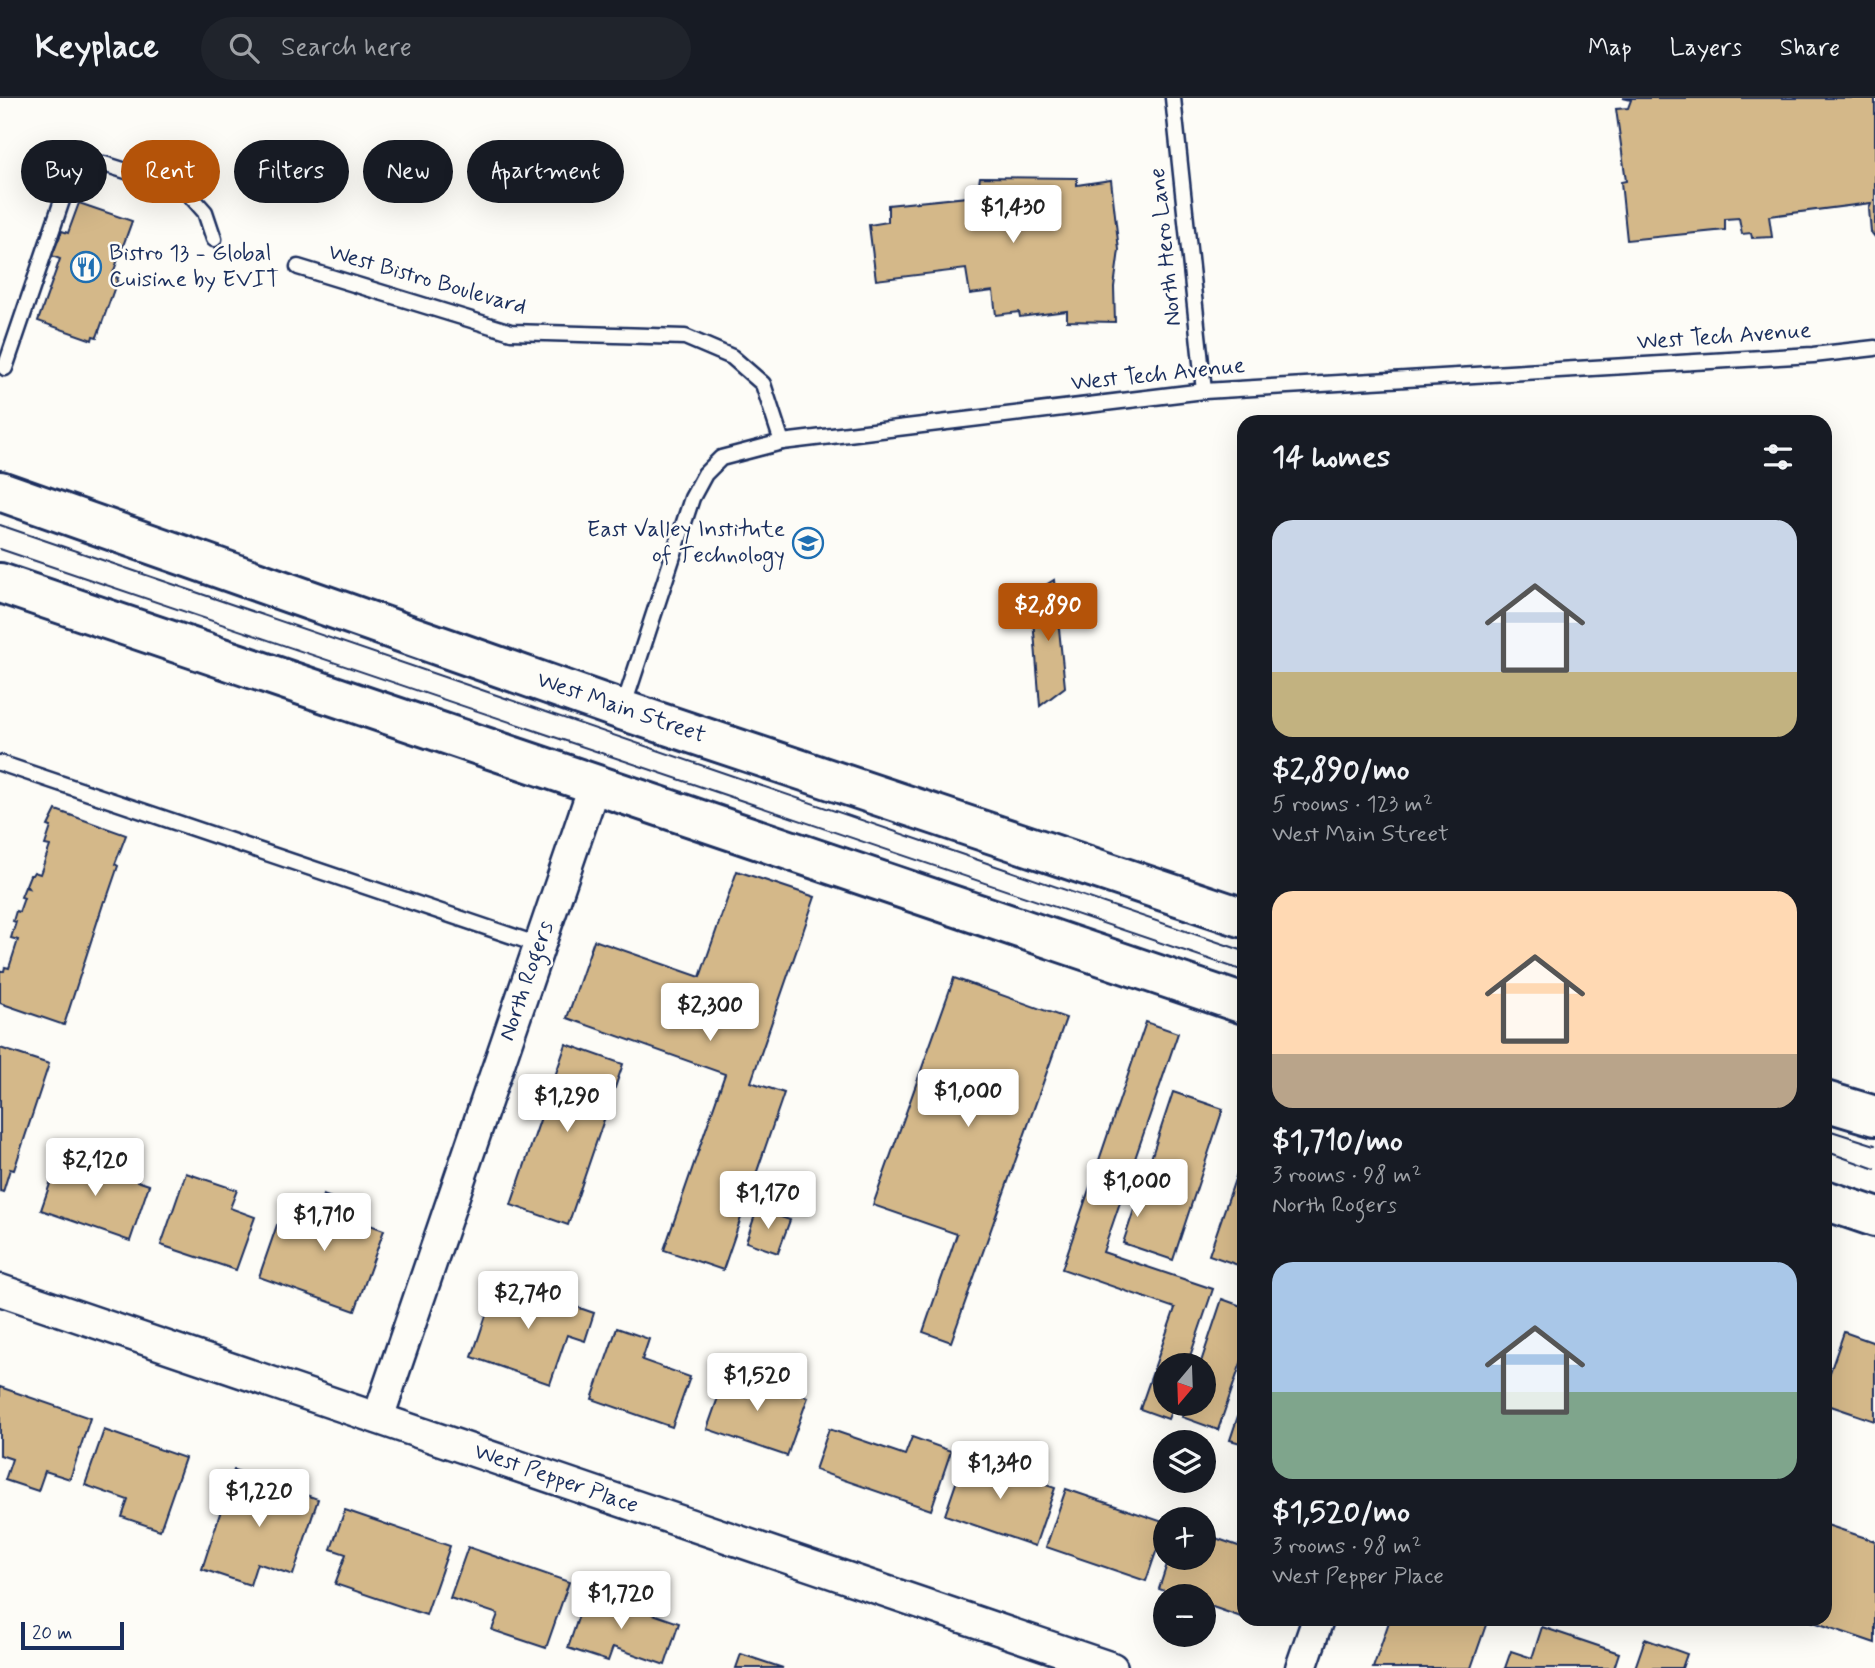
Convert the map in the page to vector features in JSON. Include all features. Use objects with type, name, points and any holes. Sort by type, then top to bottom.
[{"type":"main road","name":"West Main Street","points":[[0,491],[622,710],[1237,916]]},
{"type":"main road","points":[[0,583],[1237,1002]]},
{"type":"main road","points":[[1832,1103],[1875,1116]]},
{"type":"main road","points":[[1832,1202],[1875,1217]]},
{"type":"street","name":"North Rogers","points":[[378,1418],[595,783]]},
{"type":"street","name":"West Pepper Place","points":[[0,1290],[1112,1668]]},
{"type":"street","points":[[1301,1668],[1316,1626]]},
{"type":"lane","name":"North Hero Lane","points":[[1173,98],[1204,391]]},
{"type":"lane","points":[[5,368],[71,177],[83,165],[104,164],[189,194],[205,212],[214,239]]},
{"type":"lane","name":"West Bistro Boulevard","points":[[298,267],[511,332],[685,337],[732,357],[763,384],[782,442]]},
{"type":"lane","name":"West Tech Avenue","points":[[622,710],[692,498],[705,474],[722,458],[782,442],[1204,391],[1813,355],[1875,348]]},
{"type":"lane","points":[[0,763],[539,945]]},
{"type":"building","points":[[1623,98],[1875,98],[1875,237],[1871,232],[1871,203],[1769,216],[1772,237],[1752,238],[1751,233],[1742,234],[1739,218],[1725,219],[1725,230],[1627,240],[1621,182],[1626,181],[1616,109],[1628,108],[1631,100]]},
{"type":"building","points":[[980,177],[1077,178],[1077,185],[1111,180],[1119,250],[1114,287],[1115,322],[1067,321],[1067,311],[1020,317],[1019,312],[996,315],[993,291],[970,294],[966,269],[876,280],[869,225],[888,222],[888,205],[977,196]]},
{"type":"building","name":"Bistro 13 - Global Cuisine by EVIT","points":[[79,203],[132,221],[112,276],[118,278],[97,337],[93,336],[92,340],[38,321],[60,259],[52,256],[62,231],[68,233]]},
{"type":"building","points":[[1054,580],[1065,687],[1040,706],[1031,594]]},
{"type":"building","points":[[56,810],[126,835],[64,1025],[0,1003],[0,971],[4,971],[5,967],[9,968],[18,940],[11,938],[16,922],[13,921],[24,898],[21,897],[25,887],[28,888],[26,885],[30,875],[34,872],[40,874],[50,846],[45,845],[51,827],[48,826]]},
{"type":"building","points":[[737,871],[815,897],[751,1082],[784,1093],[723,1270],[664,1250],[725,1074],[567,1018],[594,940],[700,977]]},
{"type":"building","points":[[954,978],[1066,1018],[951,1342],[923,1332],[957,1234],[873,1205]]},
{"type":"building","points":[[1146,1022],[1178,1033],[1103,1252],[1213,1289],[1191,1353],[1159,1353],[1175,1308],[1062,1269]]},
{"type":"building","points":[[566,1044],[623,1064],[568,1225],[511,1205]]},
{"type":"building","points":[[0,1048],[49,1064],[14,1170],[10,1169],[3,1192],[0,1191]]},
{"type":"building","points":[[1173,1092],[1223,1109],[1173,1260],[1123,1243]]},
{"type":"building","points":[[60,1155],[149,1185],[130,1241],[41,1210]]},
{"type":"building","points":[[186,1173],[237,1190],[230,1208],[255,1217],[236,1270],[161,1245]]},
{"type":"building","points":[[1237,1173],[1237,1265],[1209,1255]]},
{"type":"building","points":[[323,1195],[360,1208],[356,1220],[384,1230],[355,1311],[259,1277],[277,1225],[288,1228],[296,1203],[317,1211]]},
{"type":"building","points":[[757,1209],[790,1220],[778,1253],[746,1242]]},
{"type":"building","points":[[498,1280],[594,1313],[585,1341],[567,1335],[550,1384],[472,1357]]},
{"type":"building","points":[[1222,1299],[1237,1304],[1237,1374],[1218,1430],[1182,1417],[1216,1416],[1216,1353],[1204,1353]]},
{"type":"building","points":[[617,1328],[649,1339],[642,1360],[690,1377],[672,1427],[592,1399]]},
{"type":"building","points":[[1844,1332],[1875,1343],[1875,1421],[1832,1406],[1832,1367]]},
{"type":"building","points":[[728,1369],[808,1397],[787,1456],[707,1429]]},
{"type":"building","points":[[1153,1371],[1153,1414],[1140,1409]]},
{"type":"building","points":[[0,1387],[90,1418],[70,1479],[45,1471],[38,1491],[5,1480],[12,1459],[0,1455]]},
{"type":"building","points":[[1237,1419],[1237,1442],[1230,1440]]},
{"type":"building","points":[[829,1429],[905,1455],[912,1437],[951,1451],[931,1510],[815,1470]]},
{"type":"building","points":[[104,1430],[185,1458],[160,1530],[122,1517],[128,1500],[85,1485]]},
{"type":"building","points":[[965,1457],[1055,1488],[1035,1546],[945,1515]]},
{"type":"building","points":[[234,1470],[318,1499],[293,1575],[257,1563],[250,1585],[202,1569]]},
{"type":"building","points":[[1066,1489],[1153,1519],[1153,1561],[1146,1581],[1046,1547]]},
{"type":"building","points":[[345,1510],[450,1546],[426,1615],[335,1584],[346,1554],[331,1549]]},
{"type":"building","points":[[1832,1527],[1875,1541],[1875,1643],[1825,1626],[1832,1626]]},
{"type":"building","points":[[1216,1538],[1237,1546],[1237,1616],[1216,1608],[1216,1584],[1161,1584],[1165,1570],[1216,1570]]},
{"type":"building","points":[[468,1547],[569,1582],[546,1648],[492,1630],[498,1614],[450,1598]]},
{"type":"building","points":[[587,1591],[679,1623],[665,1665],[613,1647],[608,1661],[568,1648]]},
{"type":"building","points":[[1388,1626],[1486,1626],[1471,1668],[1373,1668]]},
{"type":"building","points":[[1542,1627],[1619,1653],[1614,1668],[1505,1668],[1511,1651],[1532,1658]]},
{"type":"building","points":[[1645,1639],[1687,1654],[1682,1668],[1635,1668]]},
{"type":"building","points":[[741,1654],[783,1668],[736,1668]]},
{"type":"tram line","points":[[0,525],[1237,949]]},
{"type":"tram line","points":[[0,549],[1237,969]]},
{"type":"tram line","points":[[1832,1131],[1875,1145]]},
{"type":"tram line","points":[[1832,1154],[1875,1169]]},
{"type":"place","name":"Bistro 13 - Global Cuisine by EVIT","points":[[86,267]]},
{"type":"place","name":"East Valley Institute of Technology","points":[[808,543]]}]
